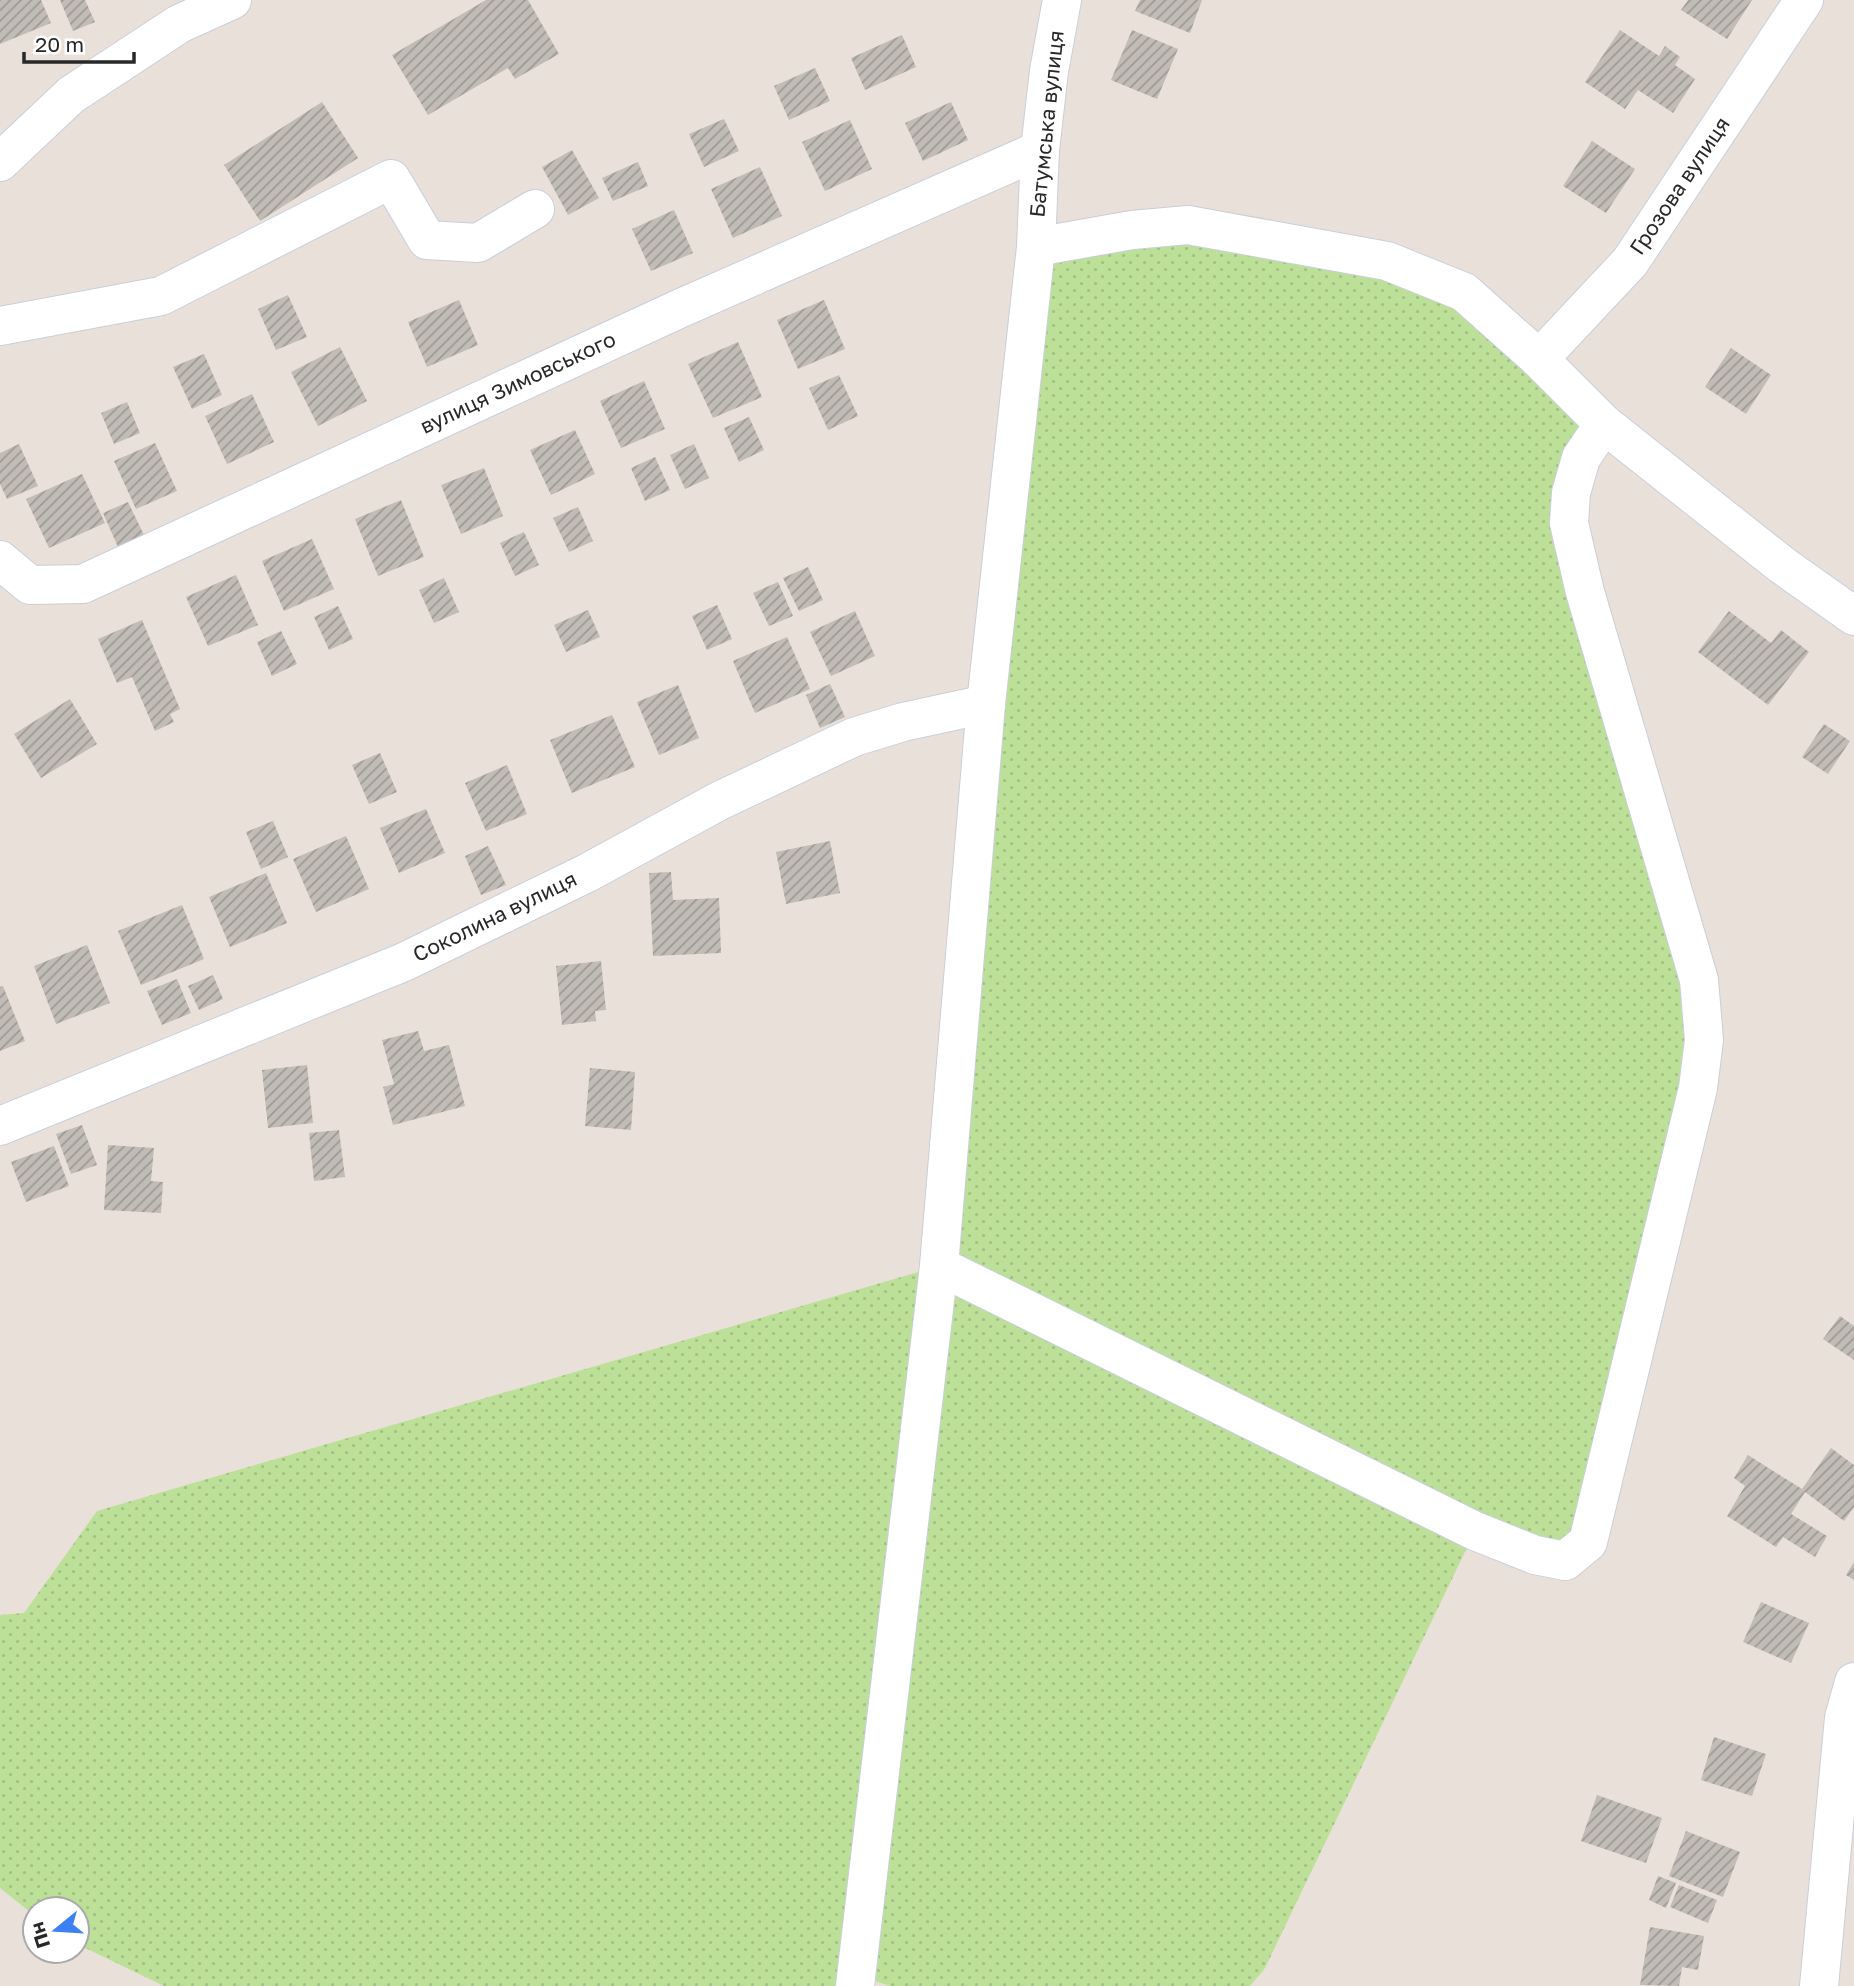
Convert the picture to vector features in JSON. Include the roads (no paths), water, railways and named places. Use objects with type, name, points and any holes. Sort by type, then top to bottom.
[{"type":"street","points":[[0,162],[71,95],[179,24],[232,0]]},
{"type":"street","name":"Батумська вулиця","points":[[855,1986],[939,1266],[986,704],[1036,247],[1040,150],[1049,71],[1062,0]]},
{"type":"street","name":"Грозова вулиця","points":[[1539,359],[1630,262],[1804,0]]},
{"type":"street","name":"вулиця Зимовського","points":[[0,560],[30,585],[83,584],[681,308],[1040,150]]},
{"type":"street","points":[[0,326],[161,296],[391,179],[427,240],[478,243],[535,209]]},
{"type":"street","points":[[1036,247],[1132,230],[1188,225],[1387,261],[1464,292],[1539,359],[1604,424],[1782,565],[1854,616]]},
{"type":"street","points":[[939,1266],[1475,1531],[1535,1555],[1565,1561],[1588,1542],[1698,1088],[1704,1040],[1699,980],[1585,592],[1569,523],[1571,493],[1581,458],[1604,424]]},
{"type":"street","name":"Соколина вулиця","points":[[0,1126],[404,962],[587,873],[719,801],[855,737],[903,722],[986,704]]},
{"type":"street","points":[[1819,1986],[1844,1718],[1854,1682]]}]
